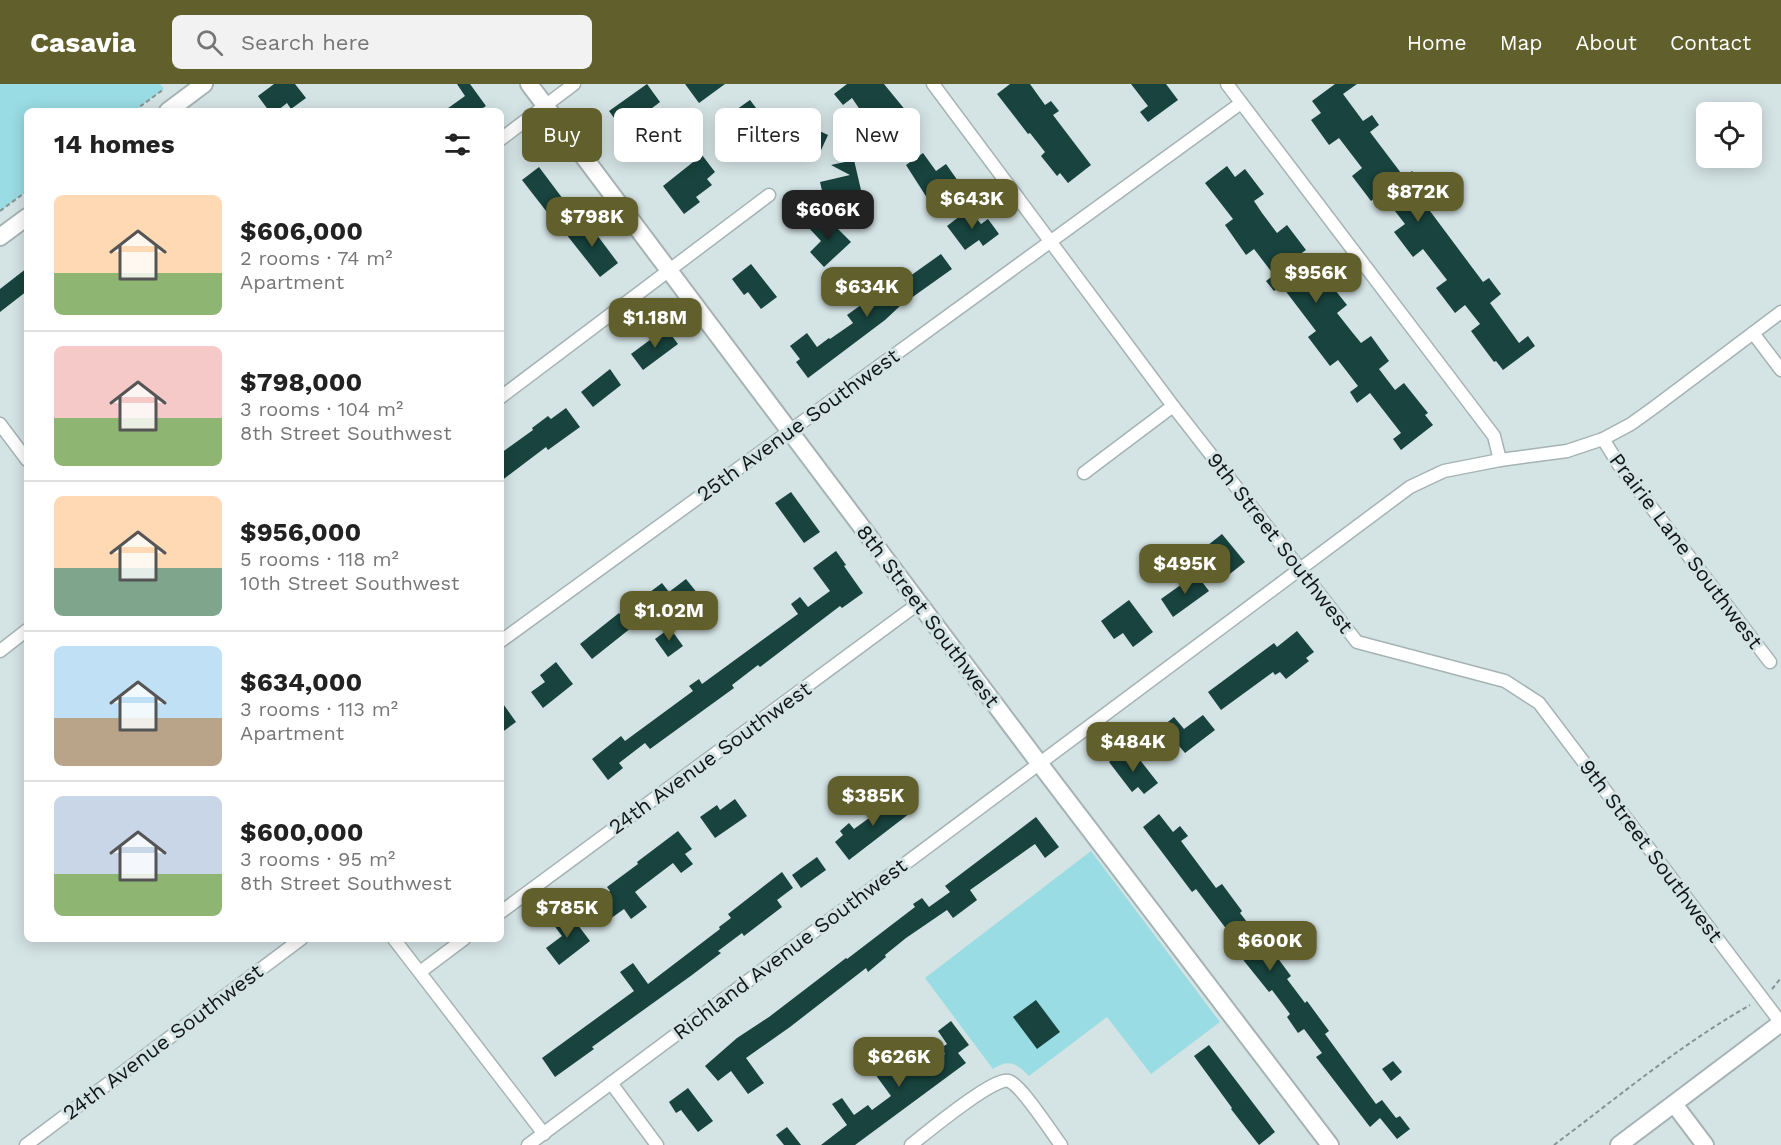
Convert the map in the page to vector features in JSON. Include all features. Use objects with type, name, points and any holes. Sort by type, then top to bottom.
[{"type":"street","points":[[172,108],[204,84]]},
{"type":"street","name":"8th Street Southwest","points":[[529,84],[1039,763],[1330,1145]]},
{"type":"street","points":[[504,137],[574,84]]},
{"type":"street","name":"9th Street Southwest","points":[[933,84],[1173,406],[1357,642],[1505,681],[1539,703],[1781,1023]]},
{"type":"street","points":[[1227,84],[1494,436],[1500,460]]},
{"type":"street","name":"25th Avenue Southwest","points":[[504,639],[1241,103]]},
{"type":"street","points":[[504,395],[769,195]]},
{"type":"street","points":[[0,237],[24,219]]},
{"type":"street","name":"Richland Avenue Southwest","points":[[528,1145],[1410,487],[1444,471],[1500,460],[1567,452],[1604,439],[1647,412],[1781,312]]},
{"type":"street","points":[[1753,333],[1781,370]]},
{"type":"street","points":[[1084,473],[1173,406]]},
{"type":"street","points":[[0,424],[24,456]]},
{"type":"street","name":"Prairie Lane Southwest","points":[[1604,439],[1619,465],[1770,662]]},
{"type":"street","name":"24th Avenue Southwest","points":[[504,910],[919,603]]},
{"type":"street","points":[[0,651],[24,632]]},
{"type":"street","name":"24th Avenue Southwest","points":[[26,1145],[297,942]]},
{"type":"street","points":[[396,942],[544,1134]]},
{"type":"street","points":[[420,972],[461,942]]},
{"type":"street","points":[[1619,1145],[1781,1023]]},
{"type":"street","points":[[911,1145],[988,1086],[1004,1079],[1018,1088],[1061,1145]]},
{"type":"street","points":[[611,1083],[657,1145]]},
{"type":"street","points":[[1674,1104],[1705,1145]]},
{"type":"path","points":[[138,108],[164,89]]},
{"type":"path","points":[[0,211],[24,193]]},
{"type":"path","points":[[1776,986],[1781,978]]},
{"type":"path","points":[[1554,1145],[1695,1039],[1727,1017],[1749,1006]]},
{"type":"shaded area","points":[[0,84],[160,84],[164,89],[138,108],[24,108],[24,193],[0,211]]},
{"type":"shaded area","points":[[1091,851],[1220,1022],[1151,1074],[1107,1017],[1029,1076],[1021,1068],[1008,1063],[993,1069],[925,978]]},
{"type":"building","points":[[274,84],[295,84],[306,98],[292,108],[287,103],[281,108],[267,108],[258,96]]},
{"type":"building","points":[[457,84],[470,84],[486,106],[483,108],[448,108],[465,96]]},
{"type":"building","points":[[647,84],[660,102],[652,108],[614,108],[614,118],[609,111]]},
{"type":"building","points":[[685,84],[725,84],[699,103]]},
{"type":"building","points":[[847,84],[884,84],[904,108],[859,108],[852,98],[843,105],[834,94]]},
{"type":"building","points":[[1010,84],[1030,84],[1045,105],[1051,101],[1059,111],[1053,115],[1091,165],[1068,183],[1060,173],[1057,176],[1041,156],[1045,152],[997,94]]},
{"type":"building","points":[[1131,84],[1166,84],[1178,100],[1148,122],[1140,112],[1148,106]]},
{"type":"building","points":[[1335,84],[1357,84],[1343,94],[1363,121],[1372,115],[1379,125],[1370,132],[1404,177],[1412,171],[1436,200],[1427,207],[1483,282],[1489,278],[1501,294],[1490,303],[1519,343],[1528,336],[1535,346],[1503,370],[1496,361],[1494,362],[1471,331],[1480,324],[1465,305],[1455,313],[1436,288],[1447,280],[1423,249],[1413,257],[1394,232],[1405,224],[1381,193],[1371,201],[1352,176],[1362,168],[1339,138],[1329,145],[1311,120],[1321,113],[1312,101]]},
{"type":"building","points":[[750,100],[756,108],[739,108]]},
{"type":"building","points":[[821,132],[828,135],[821,150]]},
{"type":"building","points":[[923,153],[936,171],[946,164],[958,181],[929,201],[906,165],[910,162],[920,162],[920,155]]},
{"type":"building","points":[[703,156],[715,172],[707,179],[712,185],[696,197],[700,202],[684,214],[663,186],[693,162],[703,162]]},
{"type":"building","points":[[854,162],[861,190],[824,199],[820,182],[850,175],[831,165]]},
{"type":"building","points":[[1227,166],[1235,177],[1245,169],[1264,194],[1254,201],[1277,233],[1287,225],[1306,250],[1296,257],[1319,288],[1328,281],[1347,305],[1337,313],[1361,343],[1371,336],[1389,361],[1379,369],[1395,390],[1404,383],[1428,413],[1425,415],[1433,425],[1401,450],[1393,439],[1401,433],[1370,393],[1357,403],[1350,392],[1358,386],[1338,360],[1330,366],[1308,337],[1316,331],[1281,285],[1274,291],[1266,281],[1274,275],[1254,249],[1246,255],[1225,225],[1233,219],[1205,183]]},
{"type":"building","points":[[539,167],[566,203],[550,216],[522,180]]},
{"type":"building","points":[[969,209],[981,224],[988,219],[999,234],[983,246],[979,240],[965,250],[947,226]]},
{"type":"building","points":[[823,214],[851,242],[824,267],[810,252],[821,241],[809,228]]},
{"type":"building","points":[[585,219],[618,263],[600,277],[566,234]]},
{"type":"building","points":[[941,254],[952,269],[900,306],[808,378],[796,362],[800,359],[790,346],[807,333],[817,347],[853,323],[847,315],[886,287],[889,291]]},
{"type":"building","points":[[751,264],[777,297],[761,309],[748,292],[744,295],[732,279]]},
{"type":"building","points":[[24,270],[24,293],[0,312],[0,289]]},
{"type":"building","points":[[666,328],[678,344],[643,370],[631,354]]},
{"type":"building","points":[[610,369],[621,385],[593,407],[581,392]]},
{"type":"building","points":[[566,408],[580,427],[548,450],[546,447],[504,479],[504,451],[548,416],[551,419]]},
{"type":"building","points":[[791,492],[820,532],[804,543],[775,503]]},
{"type":"building","points":[[1222,534],[1245,562],[1226,577],[1203,549]]},
{"type":"building","points":[[836,551],[863,593],[842,608],[840,606],[760,667],[758,665],[732,685],[734,688],[650,749],[645,743],[619,763],[623,768],[608,780],[592,759],[621,736],[625,741],[693,691],[689,686],[699,679],[702,684],[798,614],[791,604],[800,597],[808,607],[830,591],[813,568]]},
{"type":"building","points":[[1196,574],[1209,591],[1173,617],[1161,599]]},
{"type":"building","points":[[686,579],[698,594],[665,619],[646,595],[662,583],[669,592]]},
{"type":"building","points":[[1129,600],[1153,632],[1133,647],[1123,633],[1114,639],[1101,621]]},
{"type":"building","points":[[619,613],[631,628],[592,659],[580,644]]},
{"type":"building","points":[[670,628],[683,646],[668,657],[655,639]]},
{"type":"building","points":[[1297,631],[1314,652],[1306,658],[1309,661],[1286,679],[1280,672],[1275,675],[1273,672],[1221,710],[1208,692],[1274,643],[1277,647]]},
{"type":"building","points":[[556,662],[573,684],[543,708],[531,692],[545,682],[540,675]]},
{"type":"building","points":[[504,705],[516,722],[504,731]]},
{"type":"building","points":[[1203,715],[1215,730],[1185,753],[1174,740],[1170,743],[1159,729],[1174,717],[1184,729]]},
{"type":"building","points":[[1125,750],[1135,764],[1140,760],[1158,783],[1144,794],[1138,787],[1132,792],[1109,762]]},
{"type":"building","points":[[902,794],[914,810],[849,860],[835,842],[843,835],[840,831],[849,823],[854,829]]},
{"type":"building","points":[[735,799],[747,816],[715,838],[700,817],[717,805],[720,810]]},
{"type":"building","points":[[1159,814],[1173,832],[1180,826],[1188,836],[1181,841],[1216,888],[1222,884],[1257,935],[1268,926],[1280,942],[1271,949],[1291,976],[1287,979],[1329,1031],[1325,1034],[1376,1104],[1382,1100],[1396,1118],[1400,1116],[1410,1129],[1397,1139],[1380,1118],[1370,1127],[1316,1057],[1322,1053],[1304,1029],[1298,1033],[1287,1017],[1290,1014],[1272,990],[1269,992],[1236,951],[1240,947],[1196,889],[1192,892],[1143,827]]},
{"type":"building","points":[[1036,817],[1059,847],[1045,858],[1035,844],[970,890],[977,900],[953,918],[947,910],[906,938],[868,972],[866,968],[746,1058],[764,1083],[748,1094],[731,1071],[718,1081],[705,1066],[737,1038],[769,1017],[915,907],[913,904],[922,898],[929,907],[950,892],[945,886]]},
{"type":"building","points":[[678,831],[692,849],[685,854],[693,864],[681,873],[673,863],[635,892],[647,907],[631,919],[624,909],[610,919],[596,900],[610,891],[607,887]]},
{"type":"building","points":[[817,857],[826,870],[801,888],[792,875]]},
{"type":"building","points":[[782,872],[793,888],[777,900],[782,907],[744,936],[742,933],[718,951],[721,953],[592,1047],[594,1049],[555,1077],[542,1058],[634,991],[620,972],[633,963],[648,984],[720,929],[719,927],[731,918],[728,914]]},
{"type":"building","points":[[569,913],[590,941],[559,965],[546,948],[562,936],[553,924]]},
{"type":"building","points":[[1036,1000],[1060,1032],[1037,1049],[1013,1017]]},
{"type":"building","points":[[951,1021],[969,1045],[958,1053],[966,1063],[855,1145],[821,1145],[847,1125],[832,1104],[842,1098],[854,1115],[868,1105],[872,1110],[891,1096],[867,1063],[886,1049],[903,1072],[916,1062],[922,1071],[945,1054],[941,1048],[947,1044],[938,1031]]},
{"type":"building","points":[[1209,1045],[1275,1132],[1259,1145],[1194,1056]]},
{"type":"building","points":[[1393,1061],[1402,1072],[1391,1081],[1382,1069]]},
{"type":"building","points":[[688,1088],[713,1121],[698,1132],[681,1110],[676,1113],[669,1102]]},
{"type":"building","points":[[787,1127],[801,1145],[784,1145],[776,1135]]}]
